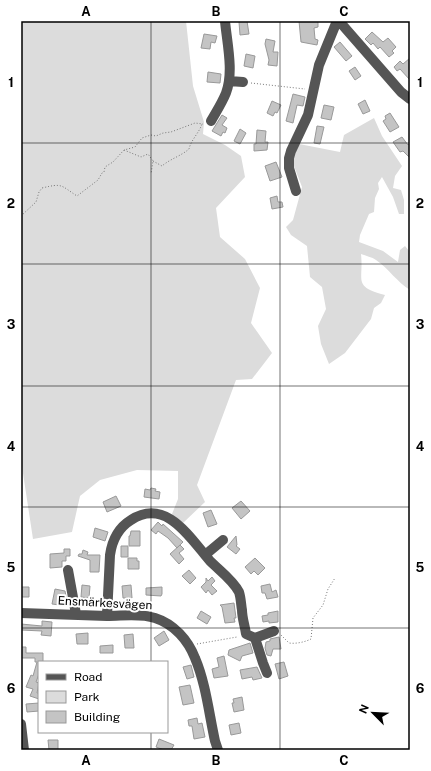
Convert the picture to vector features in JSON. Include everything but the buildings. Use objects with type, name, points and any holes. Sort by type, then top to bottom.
[{"type":"street","points":[[206,122],[226,93],[229,81],[225,21]]},
{"type":"street","points":[[296,191],[289,168],[289,158],[291,150],[308,115],[319,65],[338,21],[401,92],[410,99]]},
{"type":"street","points":[[229,81],[243,82]]},
{"type":"street","points":[[107,616],[112,546],[117,534],[123,526],[132,519],[147,512],[164,516],[181,528],[238,592],[251,636],[267,673]]},
{"type":"street","points":[[205,555],[223,540]]},
{"type":"street","points":[[68,570],[76,614]]},
{"type":"street","name":"Ensmärkesvägen","points":[[21,613],[107,616],[138,615],[155,618],[175,629],[189,645],[195,657],[201,675],[218,750]]},
{"type":"street","points":[[251,636],[274,631]]},
{"type":"street","points":[[21,724],[24,750]]},
{"type":"path","points":[[243,82],[296,87],[308,90]]},
{"type":"path","points":[[21,216],[36,202],[42,188],[57,184],[63,186],[77,196],[83,193],[98,180],[104,172],[105,167],[113,162],[124,150],[135,147],[142,138],[171,132],[196,123],[206,122]]},
{"type":"path","points":[[124,150],[140,157],[148,154],[154,161],[162,166],[189,149],[190,143],[206,122]]},
{"type":"path","points":[[151,174],[154,161]]},
{"type":"path","points":[[274,631],[283,636],[289,643],[296,644],[303,640],[311,639],[312,618],[323,605],[328,589],[336,578]]},
{"type":"path","points":[[189,645],[251,636]]},
{"type":"green space","points":[[21,21],[186,21],[193,86],[204,122],[203,134],[225,145],[241,156],[245,177],[216,208],[220,237],[245,259],[260,288],[251,323],[272,353],[252,379],[236,380],[197,485],[205,502],[183,523],[172,514],[178,499],[178,471],[137,470],[100,480],[80,496],[72,532],[33,539],[21,460]]},
{"type":"green space","points":[[374,118],[382,136],[402,166],[395,176],[393,188],[401,190],[404,200],[404,214],[399,214],[393,197],[382,177],[378,183],[379,189],[375,198],[374,212],[369,214],[360,235],[359,242],[383,251],[398,262],[400,250],[405,246],[410,252],[410,290],[376,260],[361,254],[361,276],[364,285],[368,289],[385,295],[381,303],[374,308],[371,319],[345,353],[329,364],[321,344],[318,326],[326,309],[322,287],[310,277],[307,246],[291,235],[286,227],[293,220],[302,187],[292,161],[299,144],[340,152],[344,135]]}]
